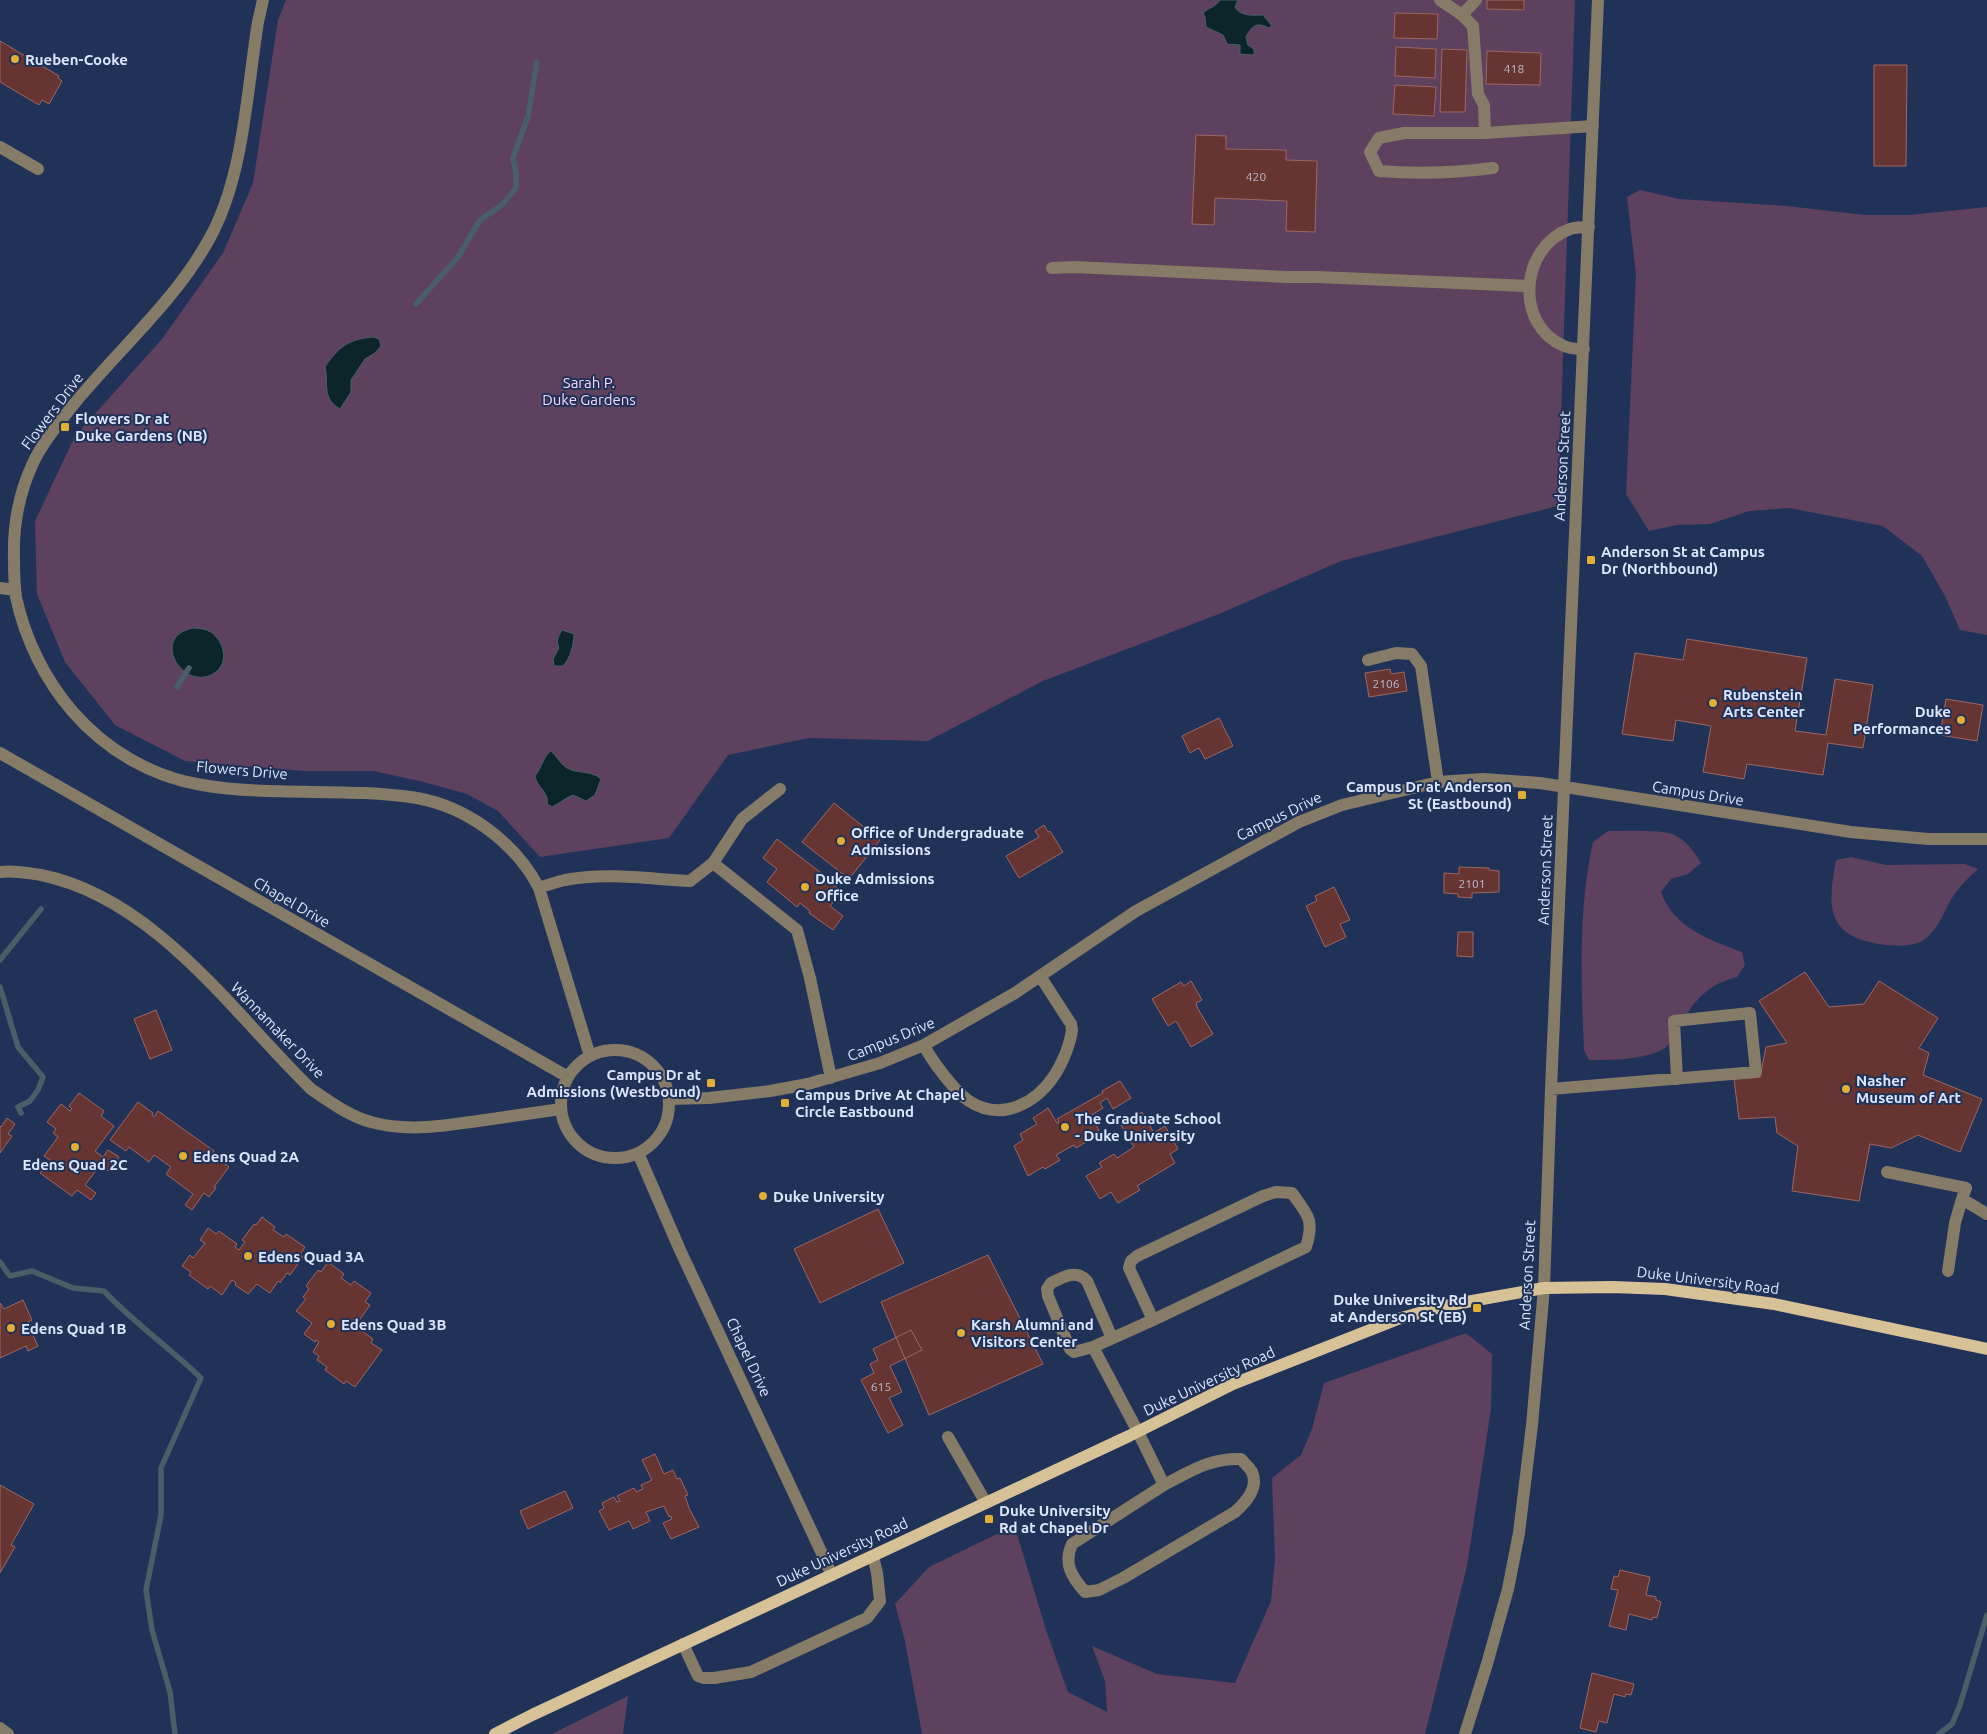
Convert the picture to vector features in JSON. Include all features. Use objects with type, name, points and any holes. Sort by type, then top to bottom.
[{"type":"main road","name":"Duke University Road","points":[[495,1734],[540,1711],[1138,1432],[1233,1384],[1398,1319],[1444,1306],[1544,1288],[1612,1287],[1666,1289],[1774,1304],[1987,1350]]},
{"type":"street","name":"Flowers Drive","points":[[263,0],[237,164],[225,206],[213,233],[188,274],[83,394],[47,439],[33,463],[17,510],[14,530],[15,590],[19,611],[36,655],[62,699],[97,736],[132,760],[169,777],[199,785],[238,789],[419,798],[439,804],[472,819],[493,833],[509,846],[525,865],[539,888],[590,1056]]},
{"type":"street","points":[[1440,0],[1462,15],[1473,26],[1478,94],[1484,105],[1485,133]]},
{"type":"street","points":[[1462,15],[1476,0]]},
{"type":"street","name":"Anderson Street","points":[[1465,1734],[1508,1589],[1518,1533],[1532,1425],[1544,1288],[1598,0]]},
{"type":"street","points":[[1493,168],[1464,172],[1426,173],[1379,171],[1370,152],[1379,138],[1404,133],[1485,133],[1593,126]]},
{"type":"street","points":[[0,147],[38,169]]},
{"type":"street","points":[[1584,349],[1563,346],[1542,328],[1532,311],[1529,286],[1534,262],[1549,243],[1559,234],[1571,228],[1589,227]]},
{"type":"street","points":[[1052,268],[1074,267],[1529,286]]},
{"type":"street","points":[[0,588],[15,590]]},
{"type":"street","points":[[1368,660],[1396,652],[1412,654],[1421,666],[1438,782]]},
{"type":"street","name":"Chapel Drive","points":[[0,753],[568,1077]]},
{"type":"street","name":"Campus Drive","points":[[669,1099],[709,1098],[770,1091],[831,1078],[880,1063],[924,1046],[1015,993],[1136,911],[1299,822],[1342,805],[1438,782],[1483,779],[1540,783],[1860,833],[1928,840],[1987,839]]},
{"type":"street","points":[[539,888],[565,880],[609,877],[690,881],[714,863],[742,818],[780,789]]},
{"type":"street","points":[[714,863],[797,930],[810,978],[831,1078]]},
{"type":"street","name":"Wannamaker Drive","points":[[0,872],[23,872],[70,882],[103,897],[136,918],[187,960],[232,1004],[282,1061],[311,1089],[334,1106],[355,1116],[370,1122],[410,1128],[439,1127],[561,1109]]},
{"type":"street","points":[[924,1046],[929,1057],[946,1078],[970,1102],[993,1110],[1019,1107],[1045,1090],[1057,1070],[1071,1036],[1070,1024],[1040,976]]},
{"type":"street","points":[[1551,1089],[1676,1079],[1756,1072],[1750,1013],[1674,1021],[1676,1079]]},
{"type":"street","points":[[606,1051],[624,1051],[641,1056],[654,1067],[664,1082],[669,1099],[668,1115],[662,1131],[652,1144],[638,1153],[621,1158],[604,1157],[588,1151],[575,1140],[565,1126],[561,1109],[562,1093],[568,1077],[577,1065],[590,1056],[606,1051]]},
{"type":"street","name":"Chapel Drive","points":[[638,1153],[684,1258],[832,1575]]},
{"type":"street","points":[[1887,1172],[1966,1188],[1955,1223],[1948,1271]]},
{"type":"street","points":[[1112,1338],[1082,1275],[1076,1273],[1050,1283],[1047,1289],[1048,1296],[1070,1349],[1074,1352],[1093,1347],[1153,1320],[1306,1247],[1311,1232],[1311,1223],[1292,1193],[1276,1192],[1263,1196],[1137,1256],[1131,1261],[1129,1268],[1153,1320]]},
{"type":"street","points":[[1962,1199],[1987,1214]]},
{"type":"street","points":[[1093,1347],[1164,1485]]},
{"type":"street","points":[[948,1437],[986,1503]]},
{"type":"street","points":[[1226,1459],[1241,1459],[1252,1473],[1252,1488],[1249,1500],[1236,1512],[1123,1578],[1099,1590],[1085,1592],[1075,1580],[1068,1564],[1068,1554],[1072,1544],[1164,1485],[1205,1463],[1226,1459]]},
{"type":"street","points":[[683,1644],[698,1676],[714,1678],[751,1672],[867,1618],[880,1601],[877,1572],[872,1556]]},
{"type":"street","points":[[0,1728],[8,1734]]},
{"type":"green space","name":"Sarah P. Duke Gardens","points":[[286,0],[1575,0],[1558,506],[1341,561],[1219,614],[1043,681],[928,741],[809,738],[728,755],[669,838],[540,857],[498,811],[467,794],[424,782],[373,771],[304,771],[185,761],[115,725],[65,662],[37,594],[35,521],[75,436],[162,339],[223,253],[253,183],[278,20]]},
{"type":"green space","points":[[1640,190],[1679,199],[1787,206],[1865,215],[1909,215],[1987,207],[1987,635],[1960,630],[1945,596],[1922,556],[1883,526],[1789,508],[1749,511],[1710,524],[1677,525],[1649,531],[1626,494],[1636,275],[1627,197]]},
{"type":"green space","points":[[1608,831],[1661,832],[1679,837],[1693,851],[1701,863],[1688,874],[1671,879],[1661,892],[1667,904],[1684,924],[1694,931],[1742,952],[1745,965],[1737,977],[1713,987],[1698,999],[1665,1048],[1652,1054],[1634,1058],[1589,1060],[1584,1050],[1582,998],[1585,893],[1593,842]]},
{"type":"green space","points":[[1851,857],[1886,865],[1965,864],[1978,869],[1967,879],[1952,898],[1930,935],[1921,942],[1911,945],[1885,945],[1866,941],[1851,935],[1841,928],[1835,918],[1832,906],[1832,893],[1836,860]]},
{"type":"green space","points":[[1466,1333],[1492,1354],[1491,1409],[1467,1566],[1425,1734],[922,1734],[905,1641],[895,1604],[929,1567],[1001,1532],[1017,1534],[1047,1633],[1068,1692],[1107,1712],[1105,1681],[1092,1646],[1157,1674],[1235,1683],[1271,1601],[1275,1559],[1272,1478],[1301,1455],[1312,1429],[1324,1383]]},
{"type":"green space","points":[[628,1696],[623,1734],[552,1734]]},
{"type":"shaded area","points":[[1220,0],[1238,0],[1235,7],[1237,10],[1247,15],[1263,15],[1272,26],[1269,28],[1258,25],[1253,27],[1248,33],[1246,37],[1248,45],[1254,49],[1254,55],[1240,54],[1240,45],[1227,44],[1223,35],[1206,27],[1203,13]]},
{"type":"shaded area","points":[[373,337],[379,339],[381,346],[375,353],[365,359],[351,380],[351,392],[340,409],[334,405],[328,395],[325,367],[345,345],[357,340]]},
{"type":"shaded area","points":[[193,628],[211,632],[222,646],[223,663],[216,672],[204,677],[193,676],[183,671],[176,662],[172,652],[173,642],[180,633]]},
{"type":"shaded area","points":[[562,630],[574,634],[572,647],[570,655],[563,666],[554,666],[553,659],[559,648],[558,639]]},
{"type":"shaded area","points":[[551,751],[567,768],[593,774],[601,779],[595,795],[586,801],[573,795],[552,807],[547,804],[547,797],[535,776],[546,756]]},
{"type":"building","points":[[1487,0],[1524,0],[1524,10],[1487,9]]},
{"type":"building","points":[[1395,13],[1438,14],[1437,39],[1394,38]]},
{"type":"building","name":"Rueben-Cooke","points":[[0,41],[59,76],[58,78],[62,81],[49,104],[42,100],[39,105],[0,82]]},
{"type":"building","points":[[1396,47],[1436,49],[1435,78],[1395,76]]},
{"type":"building","points":[[1442,49],[1467,50],[1465,112],[1440,112]]},
{"type":"building","points":[[1487,51],[1541,53],[1540,85],[1486,84]]},
{"type":"building","points":[[1874,65],[1907,65],[1906,166],[1874,166]]},
{"type":"building","points":[[1395,85],[1436,87],[1434,116],[1393,114]]},
{"type":"building","points":[[1196,135],[1226,136],[1226,149],[1286,150],[1286,160],[1317,161],[1315,232],[1286,231],[1287,201],[1215,198],[1214,225],[1192,224]]},
{"type":"building","name":"Rubenstein Arts Center","points":[[1687,639],[1807,658],[1795,731],[1826,735],[1835,679],[1873,685],[1863,748],[1828,743],[1823,775],[1747,764],[1744,779],[1703,772],[1711,726],[1676,720],[1673,741],[1622,734],[1635,653],[1683,660]]},
{"type":"building","points":[[1390,669],[1391,674],[1404,672],[1407,691],[1369,697],[1365,673]]},
{"type":"building","name":"Duke Performances","points":[[1946,699],[1983,705],[1977,741],[1940,735]]},
{"type":"building","points":[[1219,718],[1233,746],[1205,759],[1199,748],[1190,753],[1182,736]]},
{"type":"building","name":"Office of Undergraduate Admissions","points":[[834,803],[880,840],[849,879],[802,842]]},
{"type":"building","points":[[1044,825],[1063,852],[1019,878],[1006,856],[1039,837],[1035,831]]},
{"type":"building","name":"Duke Admissions Office","points":[[777,839],[829,879],[828,881],[842,892],[830,906],[843,916],[833,930],[809,913],[810,911],[800,903],[797,907],[767,882],[777,869],[763,858]]},
{"type":"building","points":[[1459,867],[1489,868],[1489,870],[1499,871],[1499,892],[1472,893],[1472,898],[1444,893],[1444,873],[1459,874]]},
{"type":"building","points":[[1334,887],[1350,920],[1340,924],[1346,937],[1325,947],[1306,906],[1317,901],[1315,896]]},
{"type":"building","points":[[1458,932],[1473,932],[1473,957],[1457,956]]},
{"type":"building","name":"Nasher Museum of Art","points":[[1805,972],[1829,1007],[1864,1004],[1879,981],[1938,1018],[1919,1048],[1929,1053],[1923,1075],[1982,1099],[1960,1152],[1918,1135],[1891,1148],[1870,1144],[1859,1201],[1792,1191],[1798,1146],[1777,1133],[1775,1117],[1739,1119],[1734,1079],[1760,1077],[1766,1047],[1787,1043],[1759,1001]]},
{"type":"building","points":[[1191,981],[1202,1000],[1196,1003],[1198,1009],[1213,1034],[1191,1047],[1176,1021],[1168,1026],[1152,999],[1181,982],[1184,986]]},
{"type":"building","points":[[156,1010],[172,1050],[150,1059],[134,1019]]},
{"type":"building","name":"The Graduate School - Duke University","points":[[1120,1081],[1131,1098],[1113,1109],[1107,1098],[1100,1103],[1103,1108],[1090,1116],[1099,1130],[1089,1136],[1091,1139],[1076,1148],[1074,1145],[1056,1155],[1060,1160],[1028,1176],[1014,1146],[1023,1140],[1020,1134],[1037,1124],[1033,1118],[1048,1108],[1057,1123],[1059,1122],[1057,1119]]},
{"type":"building","name":"Edens Quad 2C","points":[[79,1093],[104,1111],[101,1116],[114,1126],[95,1151],[103,1157],[108,1150],[119,1157],[108,1171],[100,1165],[85,1185],[96,1193],[91,1200],[77,1190],[72,1196],[40,1173],[48,1162],[51,1165],[53,1162],[44,1156],[58,1137],[53,1133],[56,1129],[47,1122],[61,1104],[70,1111],[72,1109],[69,1106]]},
{"type":"building","name":"Edens Quad 2A","points":[[138,1102],[153,1113],[154,1117],[158,1111],[214,1151],[210,1157],[213,1159],[215,1157],[229,1167],[209,1197],[204,1193],[192,1210],[185,1205],[193,1194],[166,1174],[171,1167],[154,1155],[149,1162],[129,1147],[126,1151],[110,1140]]},
{"type":"building","points":[[1142,1112],[1154,1133],[1165,1126],[1178,1149],[1170,1154],[1175,1163],[1137,1186],[1140,1190],[1118,1203],[1111,1192],[1100,1199],[1086,1176],[1102,1167],[1099,1163],[1114,1154],[1117,1158],[1134,1147],[1121,1125]]},
{"type":"building","points":[[7,1118],[15,1124],[8,1134],[12,1136],[0,1153],[0,1126]]},
{"type":"building","points":[[878,1209],[904,1263],[820,1303],[794,1249]]},
{"type":"building","name":"Edens Quad 3A","points":[[262,1217],[275,1227],[273,1230],[284,1237],[286,1234],[305,1247],[300,1255],[303,1257],[290,1275],[287,1273],[280,1283],[278,1281],[270,1293],[257,1284],[248,1294],[235,1285],[236,1283],[232,1280],[222,1295],[210,1286],[208,1289],[189,1275],[191,1272],[182,1266],[190,1255],[193,1258],[205,1243],[200,1240],[208,1228],[216,1234],[219,1231],[237,1244],[235,1247],[239,1250],[245,1242],[242,1240]]},
{"type":"building","name":"Karsh Alumni and Visitors Center","points":[[988,1255],[1043,1364],[929,1415],[881,1302]]},
{"type":"building","name":"Edens Quad 3B","points":[[328,1262],[344,1274],[341,1278],[351,1285],[354,1281],[371,1293],[365,1302],[370,1305],[358,1322],[354,1319],[349,1326],[356,1331],[358,1328],[373,1339],[371,1343],[382,1350],[355,1387],[346,1381],[344,1384],[325,1370],[327,1367],[317,1360],[319,1356],[313,1352],[319,1342],[316,1340],[315,1342],[304,1334],[312,1323],[296,1311],[306,1299],[303,1297],[309,1289],[306,1286],[318,1270],[321,1272]]},
{"type":"building","name":"Edens Quad 1B","points":[[23,1300],[32,1320],[20,1326],[24,1334],[31,1331],[38,1346],[28,1351],[26,1346],[0,1358],[0,1303],[4,1309]]},
{"type":"building","points":[[911,1330],[922,1350],[890,1366],[902,1392],[889,1398],[903,1425],[888,1433],[861,1380],[874,1373],[870,1364],[878,1360],[873,1349]]},
{"type":"building","points":[[655,1454],[664,1474],[673,1470],[677,1479],[680,1478],[688,1495],[685,1496],[689,1508],[699,1527],[671,1539],[663,1523],[672,1519],[671,1516],[669,1517],[664,1506],[646,1512],[650,1521],[633,1529],[629,1521],[609,1530],[599,1511],[604,1508],[602,1503],[614,1497],[617,1502],[620,1501],[617,1496],[634,1488],[636,1492],[643,1489],[641,1485],[652,1480],[642,1460]]},
{"type":"building","points":[[0,1485],[34,1504],[11,1545],[15,1547],[0,1573]]},
{"type":"building","points":[[565,1491],[573,1508],[528,1529],[520,1511]]},
{"type":"building","points":[[1620,1570],[1650,1577],[1646,1595],[1656,1597],[1656,1600],[1661,1602],[1657,1618],[1653,1617],[1652,1620],[1629,1614],[1626,1630],[1609,1626],[1618,1590],[1611,1589],[1614,1576],[1618,1577]]},
{"type":"building","points":[[1592,1673],[1634,1684],[1631,1695],[1626,1694],[1625,1697],[1614,1694],[1607,1723],[1599,1721],[1596,1732],[1580,1728]]},
{"type":"waterway","points":[[416,304],[458,257],[480,220],[502,205],[516,188],[513,158],[528,116],[537,62]]},
{"type":"waterway","points":[[177,687],[189,668]]},
{"type":"waterway","points":[[0,960],[41,909]]},
{"type":"waterway","points":[[0,987],[18,1047],[43,1077],[38,1090],[30,1101],[18,1107],[21,1113]]},
{"type":"waterway","points":[[0,1262],[10,1276],[32,1271],[73,1288],[104,1291],[127,1314],[201,1378],[161,1468],[161,1515],[146,1590],[152,1630],[170,1692],[175,1734]]},
{"type":"waterway","points":[[1939,1734],[1952,1724],[1960,1705],[1987,1615]]},
{"type":"place","name":"Rueben-Cooke","points":[[15,59]]},
{"type":"place","name":"Flowers Dr at Duke Gardens (NB)","points":[[65,427]]},
{"type":"place","name":"Anderson St at Campus Dr (Northbound)","points":[[1591,560]]},
{"type":"place","name":"Rubenstein Arts Center","points":[[1713,703]]},
{"type":"place","name":"Duke Performances","points":[[1961,720]]},
{"type":"place","name":"Campus Dr at Anderson St (Eastbound)","points":[[1522,795]]},
{"type":"place","name":"Office of Undergraduate Admissions","points":[[841,841]]},
{"type":"place","name":"Duke Admissions Office","points":[[805,887]]},
{"type":"place","name":"Campus Dr at Admissions (Westbound)","points":[[711,1083]]},
{"type":"place","name":"Nasher Museum of Art","points":[[1846,1089]]},
{"type":"place","name":"Campus Drive At Chapel Circle Eastbound","points":[[785,1103]]},
{"type":"place","name":"The Graduate School - Duke University","points":[[1065,1127]]},
{"type":"place","name":"Edens Quad 2C","points":[[75,1147]]},
{"type":"place","name":"Edens Quad 2A","points":[[183,1156]]},
{"type":"place","name":"Duke University","points":[[763,1196]]},
{"type":"place","name":"Edens Quad 3A","points":[[248,1256]]},
{"type":"place","name":"Duke University Rd at Anderson St (EB)","points":[[1477,1308]]},
{"type":"place","name":"Edens Quad 3B","points":[[331,1324]]},
{"type":"place","name":"Edens Quad 1B","points":[[11,1328]]},
{"type":"place","name":"Karsh Alumni and Visitors Center","points":[[961,1333]]},
{"type":"place","name":"Duke University Rd at Chapel Dr","points":[[989,1519]]}]
